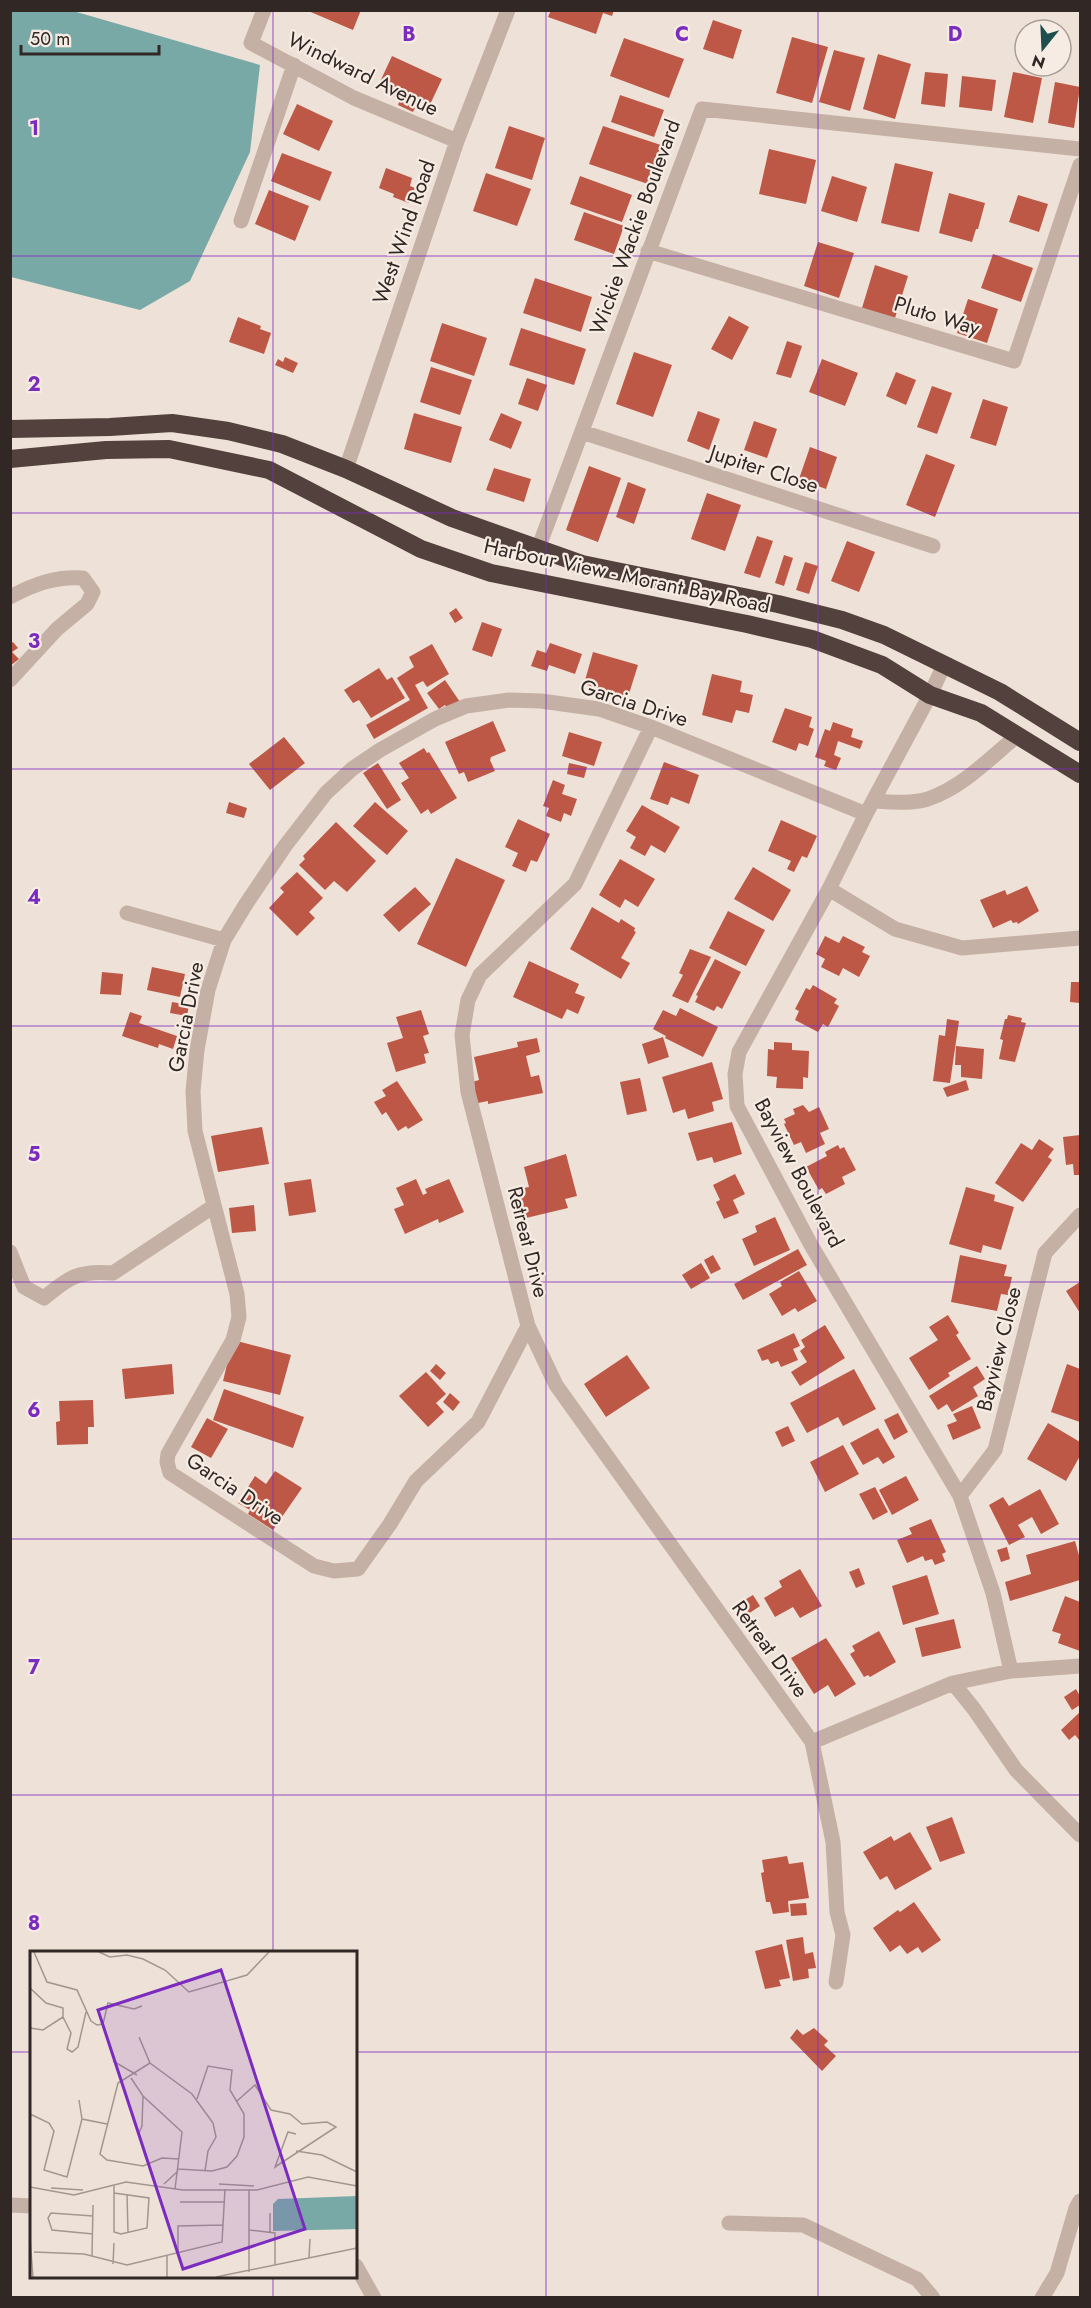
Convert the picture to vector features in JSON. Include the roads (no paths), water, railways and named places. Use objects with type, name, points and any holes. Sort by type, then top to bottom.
[{"type":"highway","name":"Harbour View - Morant Bay Road","points":[[10,429],[172,423],[228,431],[282,444],[346,469],[452,518],[582,564],[778,604],[842,620],[884,635],[1000,693],[1080,742]]},
{"type":"highway","name":"Harbour View - Morant Bay Road","points":[[10,459],[106,450],[169,449],[268,470],[420,549],[491,573],[812,639],[882,665],[930,695],[981,713],[1080,774]]},
{"type":"street","name":"Windward Avenue","points":[[264,10],[251,43],[354,98],[457,141]]},
{"type":"street","name":"West Wind Road","points":[[346,469],[457,141],[508,10]]},
{"type":"street","points":[[241,221],[294,66]]},
{"type":"street","name":"Wickie Wackie Boulevard","points":[[538,549],[702,109],[1080,148]]},
{"type":"street","name":"Pluto Way","points":[[648,251],[1014,361],[1080,165]]},
{"type":"street","name":"Jupiter Close","points":[[582,432],[933,546]]},
{"type":"street","points":[[10,597],[33,584],[66,577],[83,578],[93,592],[87,604],[57,629],[10,681]]},
{"type":"street","name":"Bayview Boulevard","points":[[944,665],[869,807],[829,889],[739,1052],[735,1074],[737,1106],[811,1245],[960,1496],[993,1593],[1011,1671]]},
{"type":"street","name":"Garcia Drive","points":[[528,1326],[478,1422],[416,1481],[390,1524],[358,1569],[334,1571],[314,1566],[170,1473],[167,1462],[168,1454],[233,1340],[239,1317],[237,1294],[195,1131],[193,1091],[197,1050],[208,990],[224,940],[285,846],[326,793],[370,756],[435,719],[466,706],[509,700],[541,700],[598,709],[869,807]]},
{"type":"street","name":"Retreat Drive","points":[[651,727],[575,884],[480,975],[468,1000],[462,1035],[468,1092],[528,1326],[556,1385],[812,1742]]},
{"type":"street","points":[[869,807],[927,799],[959,785],[1018,735]]},
{"type":"street","points":[[829,889],[895,928],[962,948],[1080,938]]},
{"type":"street","points":[[127,913],[224,940]]},
{"type":"street","points":[[10,1252],[24,1287],[44,1298],[69,1278],[96,1272],[113,1274],[214,1206]]},
{"type":"street","name":"Bayview Close","points":[[960,1496],[995,1450],[1045,1253],[1080,1215]]},
{"type":"street","points":[[836,1982],[843,1935],[837,1912],[833,1842],[812,1742],[953,1683],[1011,1671],[1080,1666]]},
{"type":"street","points":[[953,1683],[1016,1770],[1080,1835]]},
{"type":"street","points":[[1042,2298],[1057,2273],[1080,2201]]},
{"type":"street","points":[[10,2205],[30,2206]]},
{"type":"street","points":[[729,2223],[803,2225],[917,2279],[933,2298]]},
{"type":"street","points":[[357,2268],[374,2298]]},
{"type":"water","points":[[10,11],[73,11],[260,65],[250,152],[190,281],[140,310],[11,277]]}]
